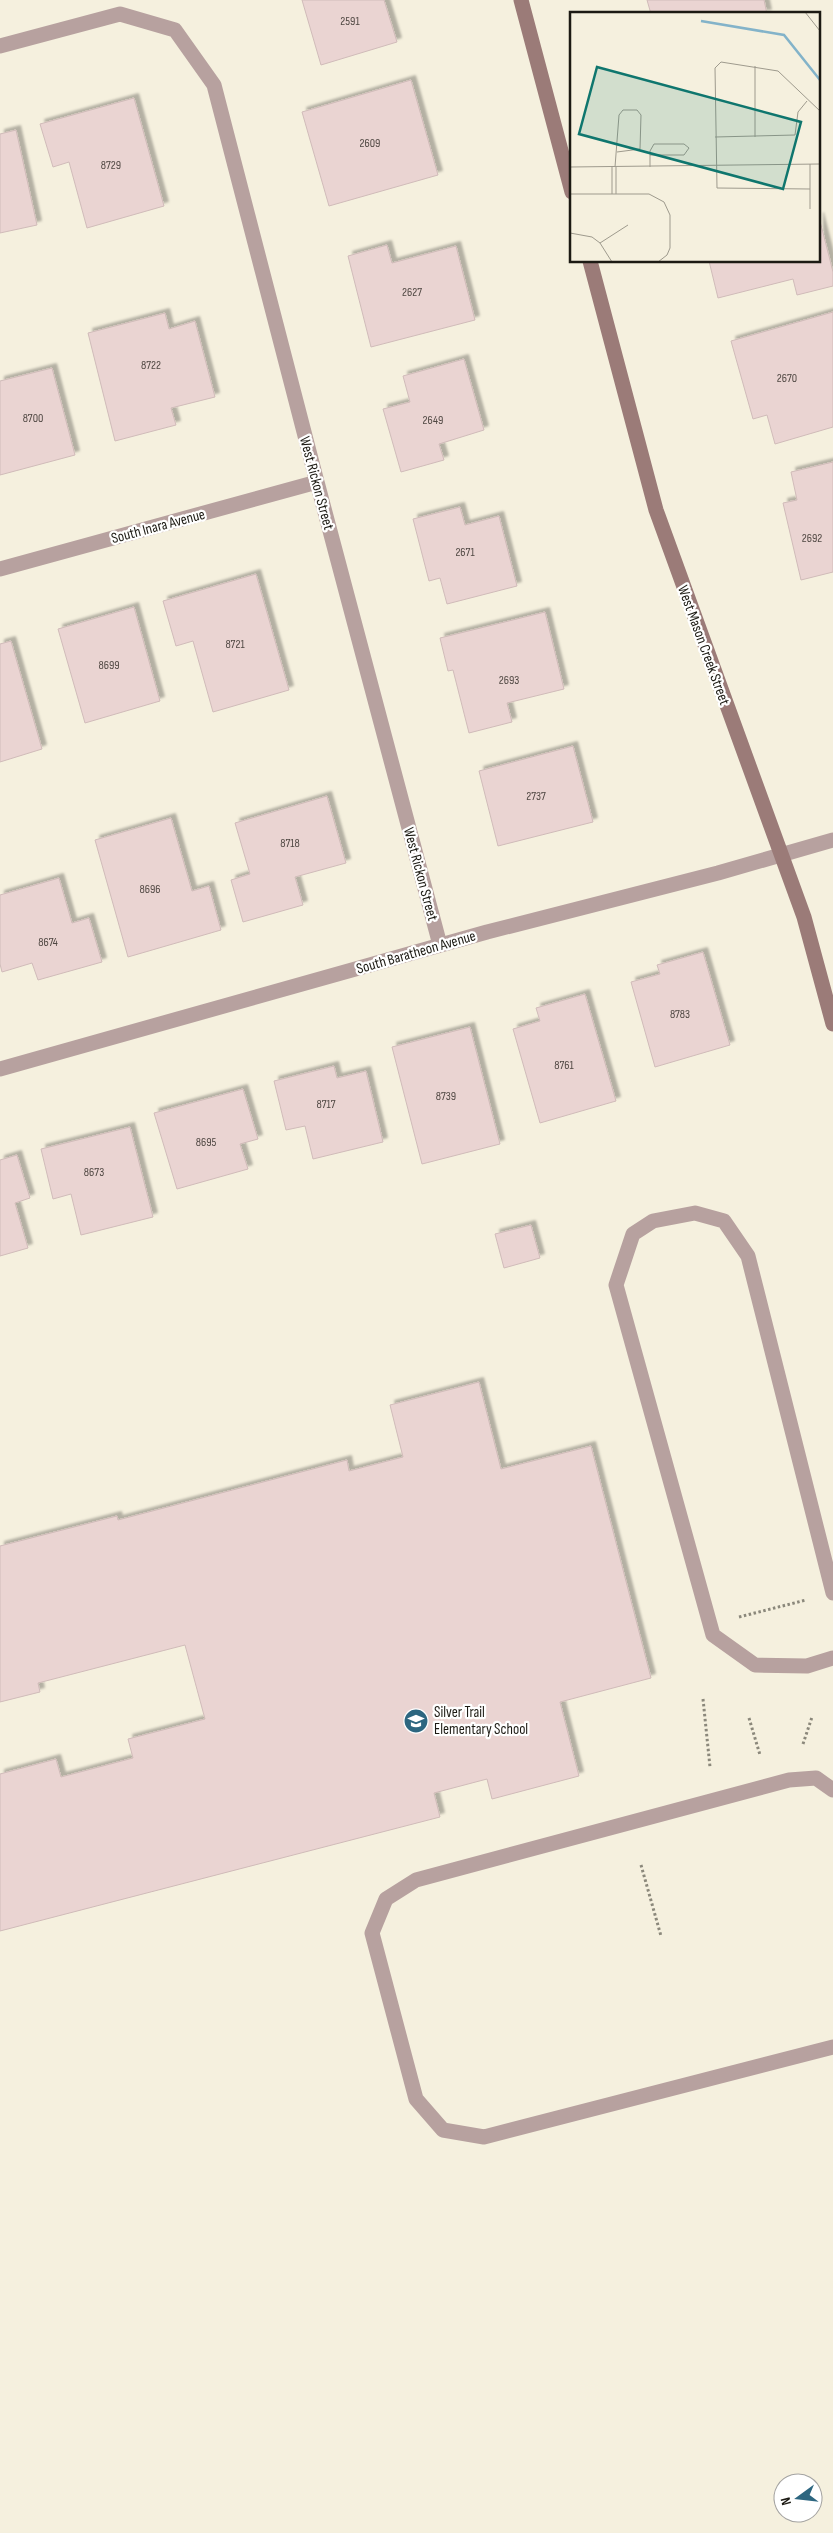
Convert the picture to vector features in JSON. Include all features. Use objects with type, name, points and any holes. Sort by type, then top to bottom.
[{"type":"street","points":[[521,0],[570,184]]},
{"type":"street","name":"West Rickon Street","points":[[0,46],[120,14],[175,30],[214,85],[440,945]]},
{"type":"street","name":"West Mason Creek Street","points":[[590,262],[656,510],[804,917],[833,1024]]},
{"type":"street","name":"South Inara Avenue","points":[[0,569],[317,482]]},
{"type":"street","name":"South Baratheon Avenue","points":[[0,1069],[440,945],[718,873],[781,853],[833,840]]},
{"type":"street","points":[[833,1593],[748,1256],[724,1221],[695,1213],[653,1221],[633,1234],[616,1285],[713,1635],[755,1665],[807,1666],[833,1658]]},
{"type":"street","points":[[833,1790],[816,1778],[789,1780],[416,1880],[386,1899],[372,1933],[416,2099],[443,2130],[484,2137],[833,2048]]},
{"type":"path","points":[[736,1618],[814,1598]]},
{"type":"path","points":[[703,1699],[710,1767]]},
{"type":"path","points":[[803,1744],[812,1717]]},
{"type":"path","points":[[749,1718],[760,1755]]},
{"type":"path","points":[[641,1865],[660,1936]]},
{"type":"building","points":[[302,0],[384,0],[397,42],[321,65]]},
{"type":"building","points":[[647,0],[764,0],[767,12],[650,12]]},
{"type":"building","points":[[411,80],[438,175],[329,206],[302,112]]},
{"type":"building","points":[[134,98],[164,206],[87,228],[69,162],[53,167],[40,124]]},
{"type":"building","points":[[16,130],[37,225],[0,233],[0,134]]},
{"type":"building","points":[[820,221],[833,272],[833,286],[797,295],[793,279],[718,298],[709,262],[820,262]]},
{"type":"building","points":[[387,245],[392,263],[456,246],[475,320],[371,347],[348,256]]},
{"type":"building","points":[[833,312],[833,427],[775,444],[767,415],[753,419],[731,341]]},
{"type":"building","points":[[165,313],[169,329],[195,321],[215,397],[171,408],[176,425],[115,441],[88,333]]},
{"type":"building","points":[[464,359],[484,430],[439,444],[444,460],[401,472],[383,409],[410,402],[403,376]]},
{"type":"building","points":[[52,368],[75,455],[0,475],[0,381]]},
{"type":"building","points":[[833,462],[833,572],[801,580],[783,503],[797,500],[791,472]]},
{"type":"building","points":[[460,507],[465,525],[499,516],[517,586],[447,604],[440,578],[429,581],[413,519]]},
{"type":"building","points":[[256,574],[289,690],[213,712],[193,641],[176,646],[163,601]]},
{"type":"building","points":[[134,607],[160,701],[85,723],[58,629]]},
{"type":"building","points":[[545,612],[564,689],[507,703],[512,722],[469,733],[453,670],[448,671],[440,638]]},
{"type":"building","points":[[11,641],[42,749],[0,762],[0,644]]},
{"type":"building","points":[[573,746],[593,822],[498,846],[479,771]]},
{"type":"building","points":[[327,796],[346,863],[295,877],[303,905],[243,922],[231,880],[250,874],[235,823]]},
{"type":"building","points":[[171,818],[192,891],[209,886],[221,930],[128,957],[95,840]]},
{"type":"building","points":[[59,878],[72,923],[89,918],[102,962],[38,980],[32,963],[2,972],[0,964],[0,895]]},
{"type":"building","points":[[703,952],[730,1045],[655,1067],[631,982],[660,974],[657,965]]},
{"type":"building","points":[[585,994],[616,1101],[540,1123],[513,1029],[540,1021],[536,1008]]},
{"type":"building","points":[[470,1027],[500,1144],[422,1164],[392,1047]]},
{"type":"building","points":[[334,1066],[337,1078],[366,1071],[383,1142],[313,1159],[305,1126],[286,1130],[274,1081]]},
{"type":"building","points":[[243,1089],[258,1139],[240,1144],[248,1169],[177,1189],[154,1113]]},
{"type":"building","points":[[130,1127],[153,1217],[81,1235],[71,1194],[53,1199],[41,1149]]},
{"type":"building","points":[[17,1155],[30,1198],[15,1203],[28,1248],[0,1256],[0,1160]]},
{"type":"building","points":[[531,1225],[540,1258],[504,1268],[495,1234]]},
{"type":"building","points":[[479,1382],[501,1469],[591,1446],[651,1678],[560,1702],[579,1776],[492,1799],[487,1779],[434,1793],[440,1817],[0,1931],[0,1774],[56,1759],[61,1777],[133,1758],[128,1739],[205,1719],[185,1645],[38,1683],[40,1692],[0,1702],[0,1546],[117,1516],[118,1520],[347,1460],[349,1471],[403,1457],[390,1405]]},
{"type":"place","name":"Silver Trail Elementary School","points":[[416,1721]]}]
